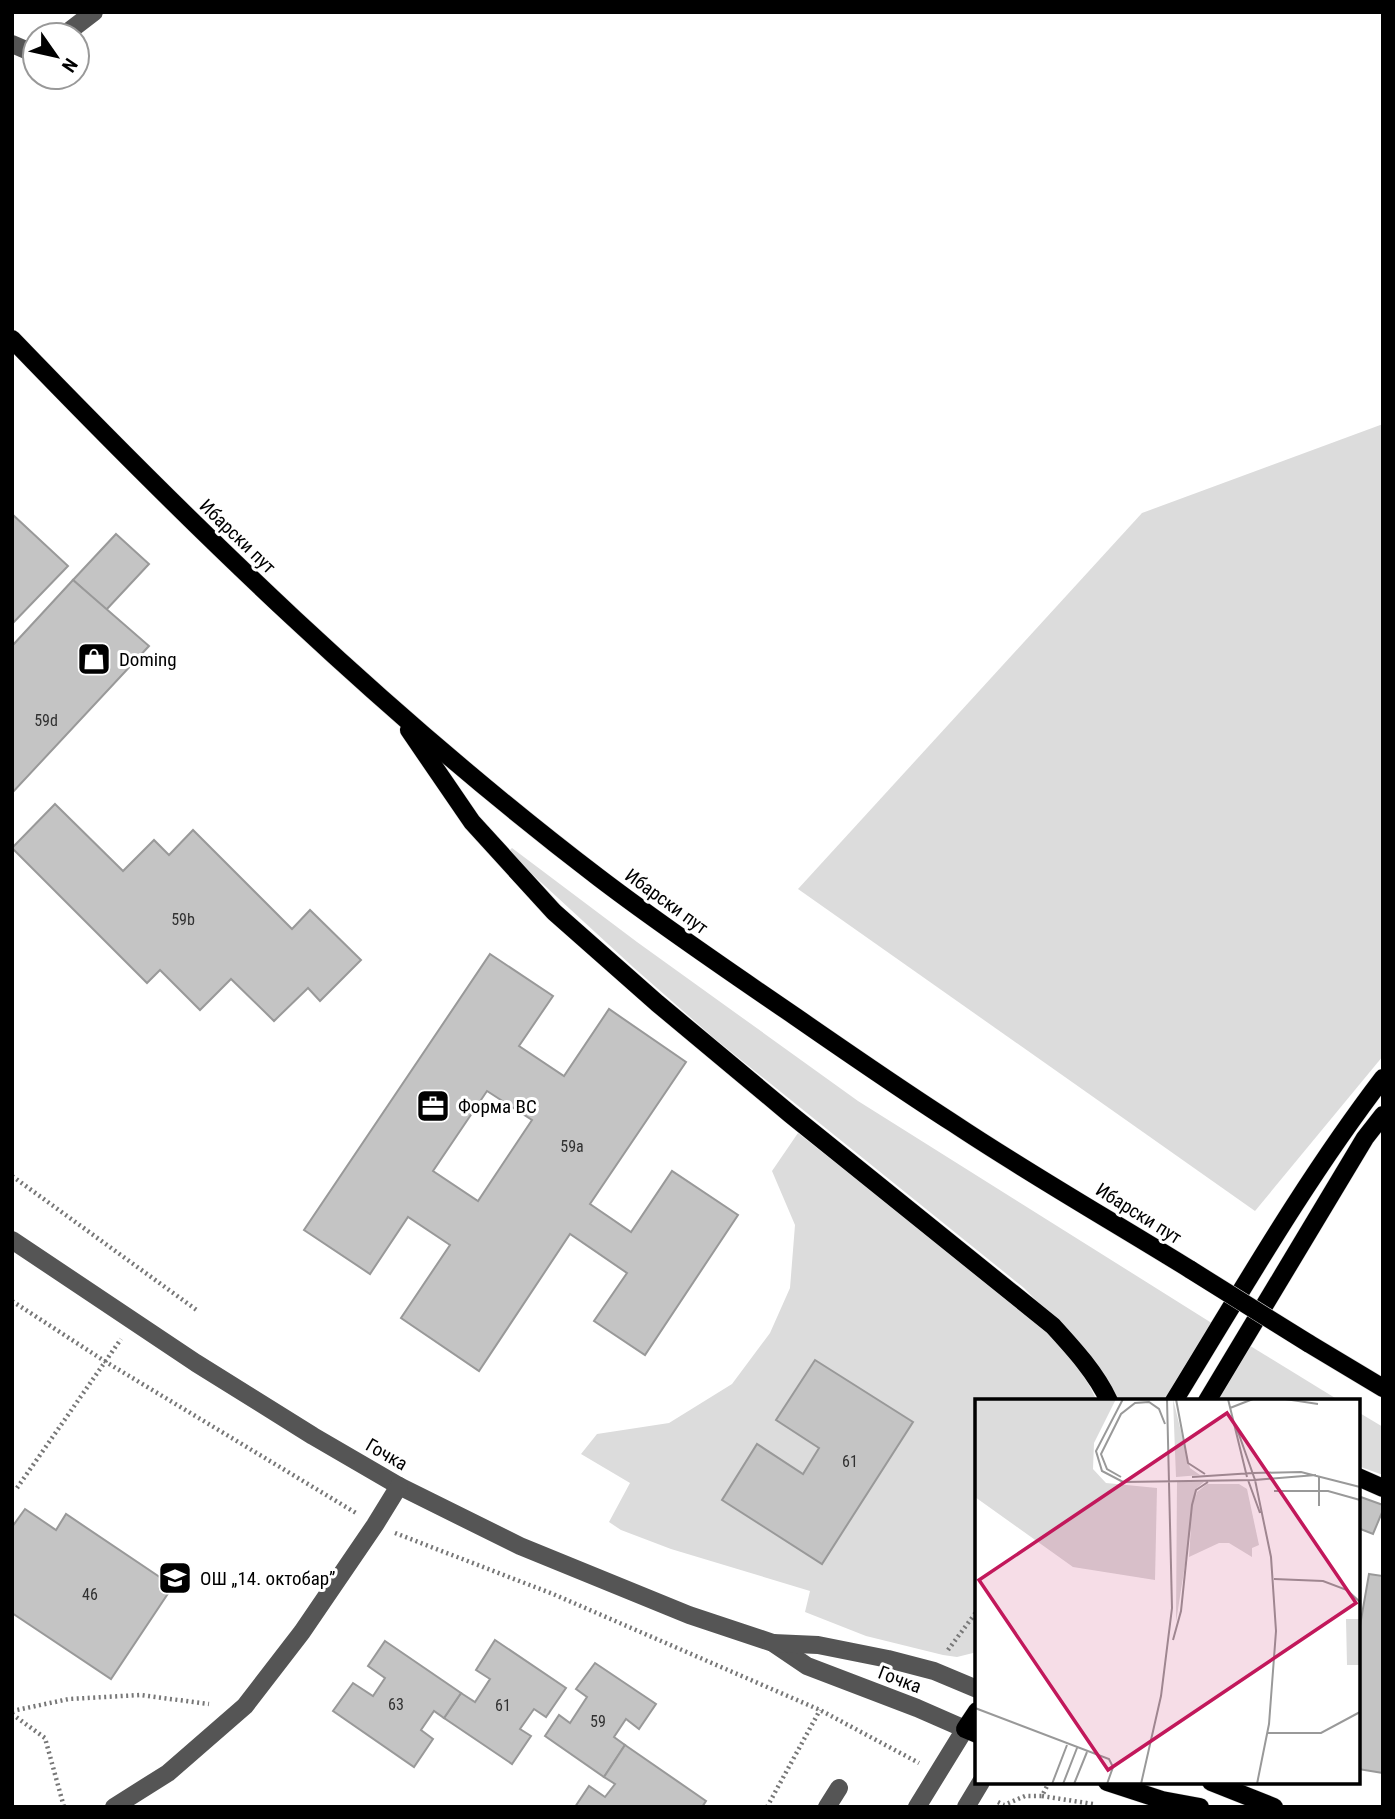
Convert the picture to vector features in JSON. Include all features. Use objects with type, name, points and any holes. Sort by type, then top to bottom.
[{"type":"main road","name":"Ибарски пут","points":[[12,339],[175,505],[274,599],[398,712],[499,798],[586,867],[728,971],[955,1125],[1383,1388]]},
{"type":"main road","points":[[398,712],[471,822],[554,912],[779,1105],[1053,1326],[1073,1347],[1108,1399]]},
{"type":"main road","points":[[1175,1399],[1295,1204],[1383,1078]]},
{"type":"main road","points":[[1208,1399],[1365,1138],[1383,1115]]},
{"type":"main road","points":[[1360,1478],[1383,1488]]},
{"type":"main road","points":[[1113,1784],[1162,1800],[1200,1807]]},
{"type":"main road","points":[[1216,1784],[1274,1807]]},
{"type":"street","name":"Гочка","points":[[12,1240],[313,1436],[399,1486],[520,1545],[689,1615],[773,1643],[807,1666],[971,1731]]},
{"type":"street","points":[[114,1807],[168,1773],[245,1706],[302,1632],[399,1486]]},
{"type":"street","name":"Гочка","points":[[773,1643],[818,1645],[888,1658],[934,1671],[975,1688]]},
{"type":"street","points":[[917,1807],[971,1731]]},
{"type":"street","points":[[827,1807],[839,1788]]},
{"type":"path","points":[[12,1176],[198,1311]]},
{"type":"path","points":[[17,1489],[106,1362],[132,1320]]},
{"type":"path","points":[[934,1671],[975,1614]]},
{"type":"path","points":[[12,1713],[69,1699],[140,1695],[218,1706],[245,1706]]},
{"type":"path","points":[[767,1807],[820,1710]]},
{"type":"path","points":[[12,1713],[45,1738],[64,1807]]},
{"type":"path","points":[[1042,1796],[1048,1784]]},
{"type":"path","points":[[974,1793],[1003,1806],[1025,1796],[1101,1805]]},
{"type":"shaded area","points":[[1383,424],[1383,1056],[1255,1211],[798,889],[1142,513]]},
{"type":"shaded area","points":[[512,848],[858,1101],[1218,1327],[1170,1399],[1114,1399],[1077,1342],[1024,1288],[715,1039],[508,852]]},
{"type":"shaded area","points":[[798,1133],[1032,1317],[1069,1355],[1096,1399],[975,1399],[975,1652],[957,1657],[943,1655],[866,1636],[805,1612],[810,1591],[671,1549],[621,1530],[609,1522],[630,1483],[581,1454],[597,1434],[669,1423],[732,1384],[770,1333],[790,1288],[795,1225],[772,1171]]},
{"type":"shaded area","points":[[1247,1344],[1337,1399],[1216,1399]]},
{"type":"shaded area","points":[[1360,1413],[1383,1427],[1383,1475],[1360,1467]]},
{"type":"building","points":[[12,514],[68,566],[12,624]]},
{"type":"building","points":[[116,534],[149,564],[106,610],[73,580]]},
{"type":"building","points":[[73,580],[149,646],[12,793],[12,646]]},
{"type":"building","points":[[55,804],[123,871],[154,840],[169,855],[193,830],[292,929],[310,910],[361,960],[320,1001],[308,988],[274,1021],[231,979],[200,1010],[160,970],[147,983],[12,848]]},
{"type":"building","points":[[490,954],[553,996],[519,1046],[564,1076],[609,1009],[686,1062],[590,1204],[631,1232],[672,1171],[738,1215],[645,1355],[594,1321],[627,1273],[570,1234],[479,1371],[401,1318],[450,1245],[408,1217],[370,1274],[304,1230]],"holes":[[[487,1091],[532,1120],[478,1201],[433,1171]]]},
{"type":"building","points":[[815,1360],[913,1422],[822,1564],[722,1500],[757,1444],[803,1474],[819,1448],[776,1420]]},
{"type":"building","points":[[1360,1497],[1383,1505],[1373,1534],[1360,1529]]},
{"type":"building","points":[[25,1509],[56,1530],[66,1514],[173,1586],[111,1679],[12,1613],[12,1527]]},
{"type":"building","points":[[1369,1574],[1383,1576],[1383,1773],[1360,1769],[1360,1626]]},
{"type":"building","points":[[495,1640],[566,1688],[546,1717],[534,1709],[520,1729],[531,1736],[512,1764],[444,1718],[461,1693],[475,1702],[490,1679],[476,1670]]},
{"type":"building","points":[[385,1641],[461,1693],[444,1718],[434,1711],[421,1730],[433,1739],[414,1767],[333,1711],[353,1683],[373,1696],[385,1678],[368,1666]]},
{"type":"building","points":[[595,1663],[656,1704],[639,1729],[626,1719],[614,1737],[625,1745],[604,1777],[545,1736],[559,1715],[570,1723],[587,1697],[576,1689]]},
{"type":"building","points":[[625,1745],[706,1801],[702,1807],[575,1807],[589,1786],[605,1797],[615,1784],[604,1777]]},
{"type":"place","name":"Doming","points":[[94,659]]},
{"type":"place","name":"Форма ВС","points":[[433,1106]]},
{"type":"place","name":"ОШ „14. октобар”","points":[[175,1578]]}]
